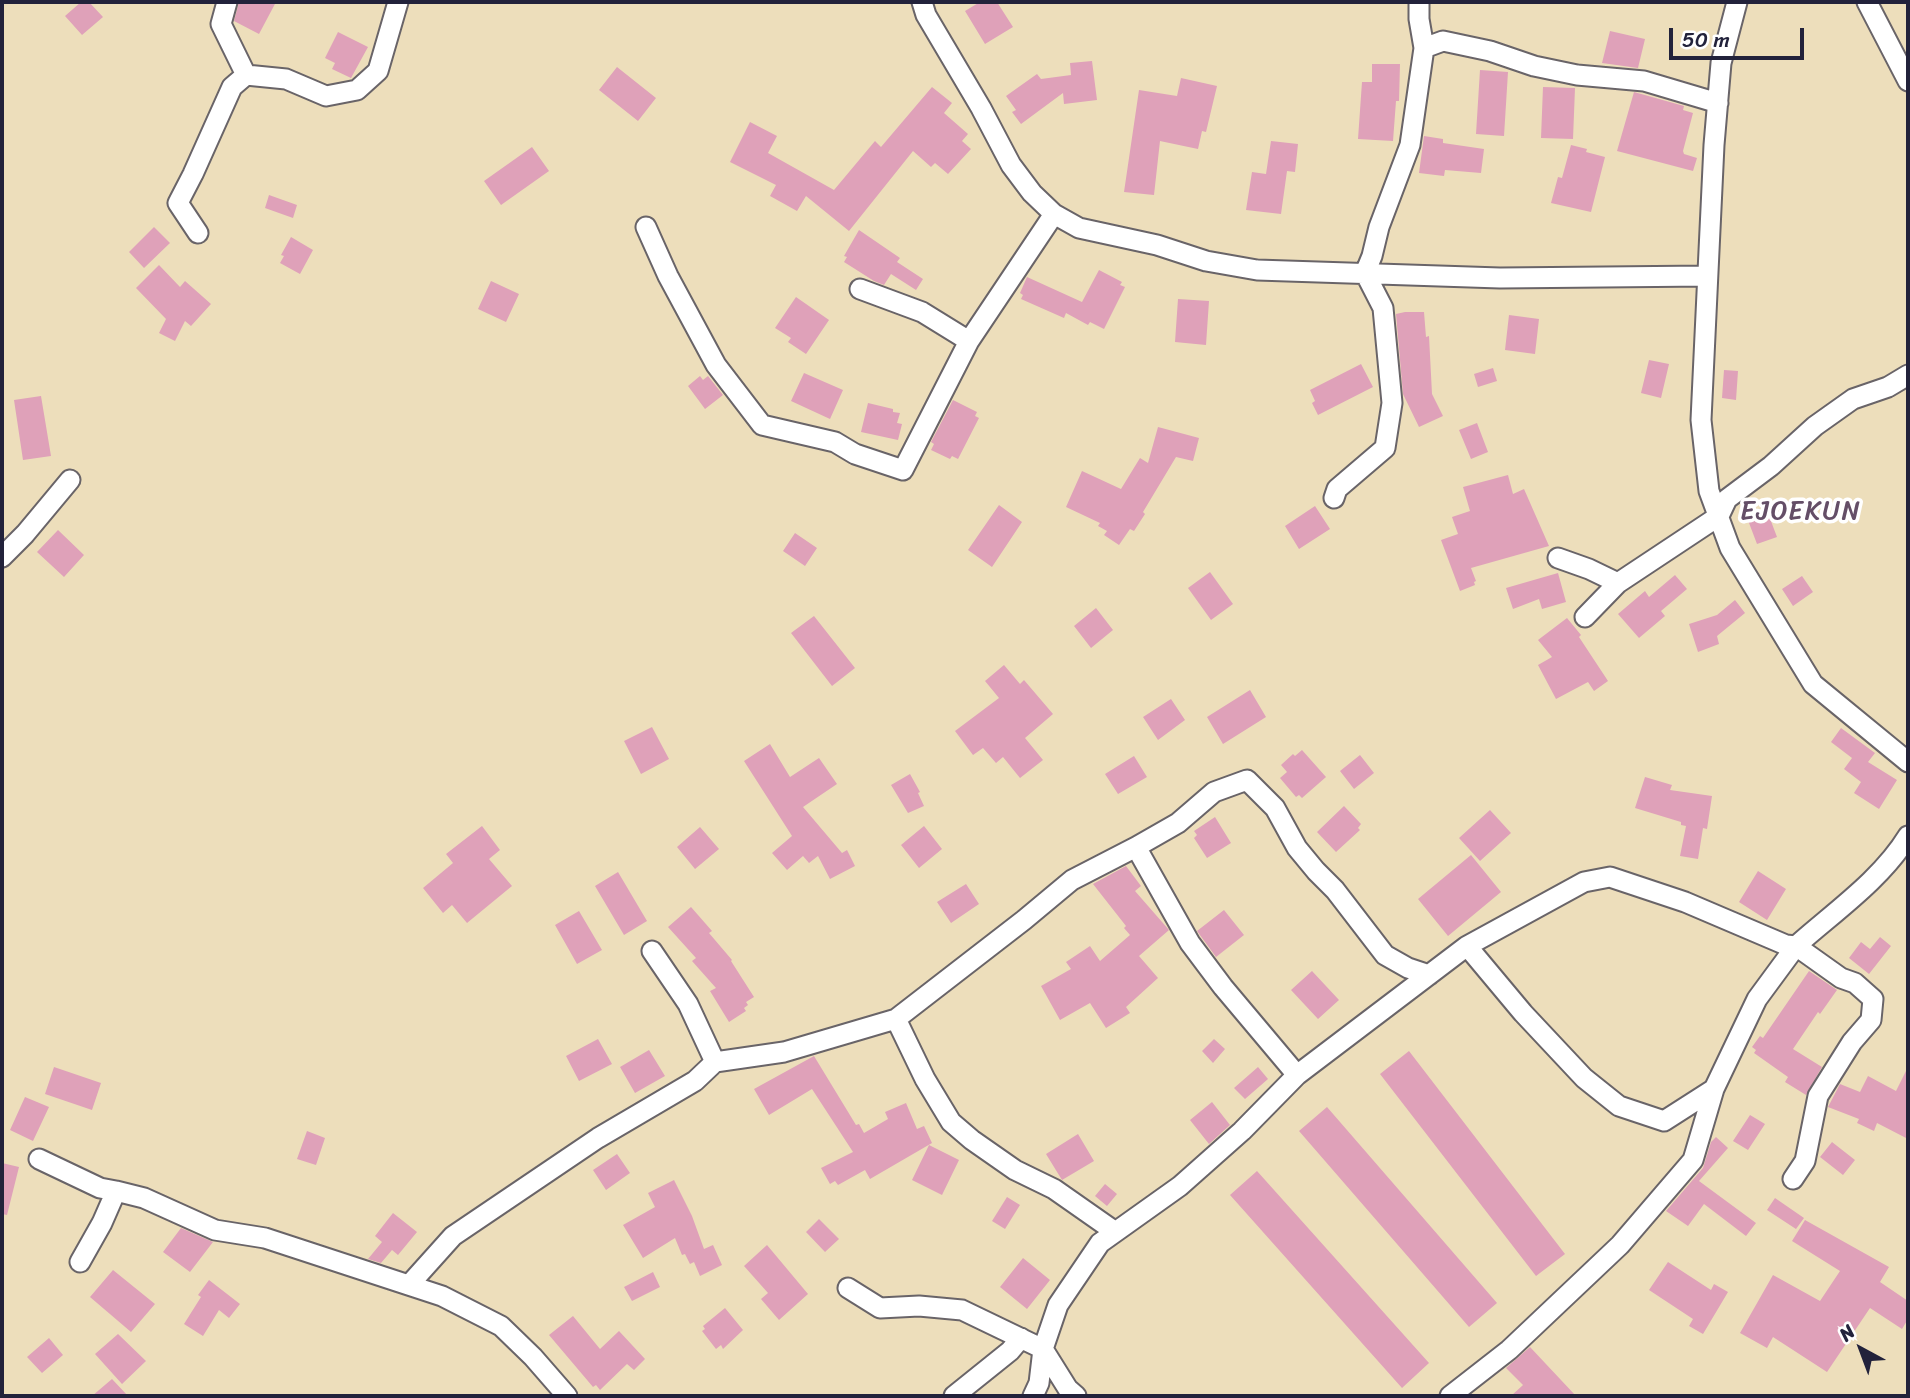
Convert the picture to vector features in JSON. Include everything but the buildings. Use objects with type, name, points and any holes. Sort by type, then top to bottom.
[{"type":"street","points":[[227,2],[221,24],[246,75]]},
{"type":"street","points":[[198,233],[178,203],[232,87],[246,75],[286,79],[326,96],[357,90],[378,71],[398,2]]},
{"type":"street","points":[[922,2],[926,15],[1011,165],[1032,193],[1054,214],[1079,228],[1157,245],[1206,261],[1257,270],[1500,278],[1707,275]]},
{"type":"street","points":[[1335,498],[1336,489],[1385,449],[1392,403],[1383,308],[1365,273],[1391,191],[1410,145],[1424,48],[1419,2]]},
{"type":"street","points":[[1737,2],[1721,63],[1707,275],[1701,420],[1709,491],[1731,548],[1814,684],[1908,762]]},
{"type":"street","points":[[1867,2],[1908,81]]},
{"type":"street","points":[[1424,48],[1443,41],[1577,75],[1644,81],[1718,103]]},
{"type":"street","points":[[646,227],[668,276],[716,365],[762,425],[835,442],[855,454],[903,470],[969,341],[1054,214]]},
{"type":"street","points":[[860,289],[922,312],[969,341]]},
{"type":"street","points":[[1585,617],[1618,583],[1718,516],[1727,499],[1771,466],[1815,426],[1853,399],[1888,387],[1908,374]]},
{"type":"street","points":[[2,557],[70,480]]},
{"type":"street","points":[[1558,558],[1618,583]]},
{"type":"street","points":[[409,1285],[453,1236],[598,1138],[695,1081],[715,1062],[784,1052],[896,1018],[1072,880],[1178,824],[1214,792],[1247,780],[1275,808],[1297,848],[1335,890],[1385,955],[1408,968],[1429,975]]},
{"type":"street","points":[[1450,1396],[1509,1350],[1619,1245],[1693,1160],[1714,1089],[1757,999],[1796,946],[1872,880],[1898,853],[1908,836]]},
{"type":"street","points":[[1136,847],[1190,943],[1297,1075]]},
{"type":"street","points":[[1033,1396],[1039,1383],[1043,1349],[1058,1305],[1100,1243],[1180,1186],[1242,1131],[1297,1075],[1467,946],[1584,882],[1610,877],[1685,902],[1786,945],[1796,946],[1841,978],[1855,982],[1873,999],[1871,1020],[1852,1042],[1818,1096],[1805,1161],[1793,1179]]},
{"type":"street","points":[[1467,946],[1523,1013],[1584,1078],[1619,1106],[1664,1121],[1714,1089]]},
{"type":"street","points":[[652,951],[688,1004],[715,1062]]},
{"type":"street","points":[[896,1018],[925,1079],[951,1122],[1015,1170],[1054,1189],[1114,1231]]},
{"type":"street","points":[[39,1159],[100,1188],[144,1198],[215,1230],[265,1238],[442,1296],[501,1326],[567,1396]]},
{"type":"street","points":[[80,1262],[116,1191]]},
{"type":"street","points":[[848,1288],[880,1308],[919,1306],[962,1310],[1043,1349],[1068,1389],[1076,1396]]},
{"type":"street","points":[[954,1396],[1010,1351],[1021,1338]]},
{"type":"district","name":"EJOEKUN","points":[[1801,512]]}]
